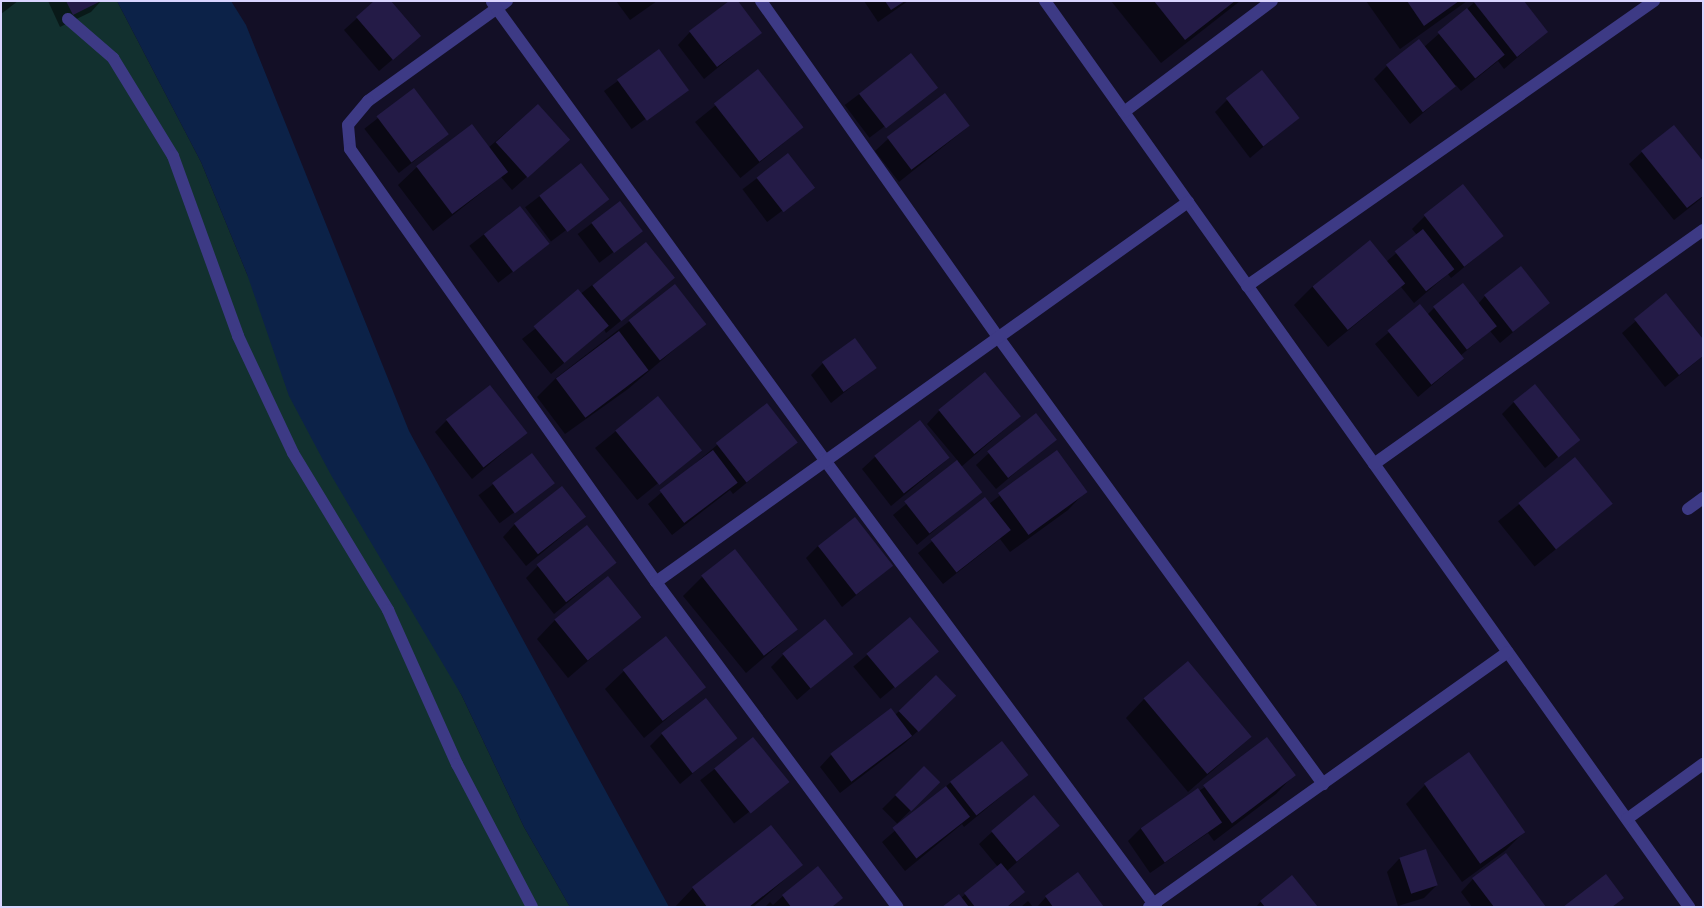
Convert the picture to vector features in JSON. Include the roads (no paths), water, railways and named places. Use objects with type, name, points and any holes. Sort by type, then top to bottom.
[{"type":"street","points":[[761,1],[998,337],[1323,784]]},
{"type":"street","points":[[1045,1],[1689,907]]},
{"type":"street","points":[[1124,112],[1272,1]]},
{"type":"street","points":[[1247,286],[1654,1]]},
{"type":"street","points":[[897,907],[656,582],[350,149],[348,125],[368,101],[498,4],[824,459],[1153,906],[1508,652]]},
{"type":"street","points":[[68,19],[113,58],[173,156],[238,336],[293,453],[388,610],[457,764],[532,907]]},
{"type":"street","points":[[656,582],[824,459],[1188,202]]},
{"type":"street","points":[[1374,464],[1703,230]]},
{"type":"street","points":[[1688,509],[1703,498]]},
{"type":"street","points":[[1627,819],[1703,764]]},
{"type":"water","points":[[117,1],[231,1],[246,25],[409,431],[669,907],[570,907],[524,827],[462,696],[331,475],[289,396],[247,274],[201,162]]}]
